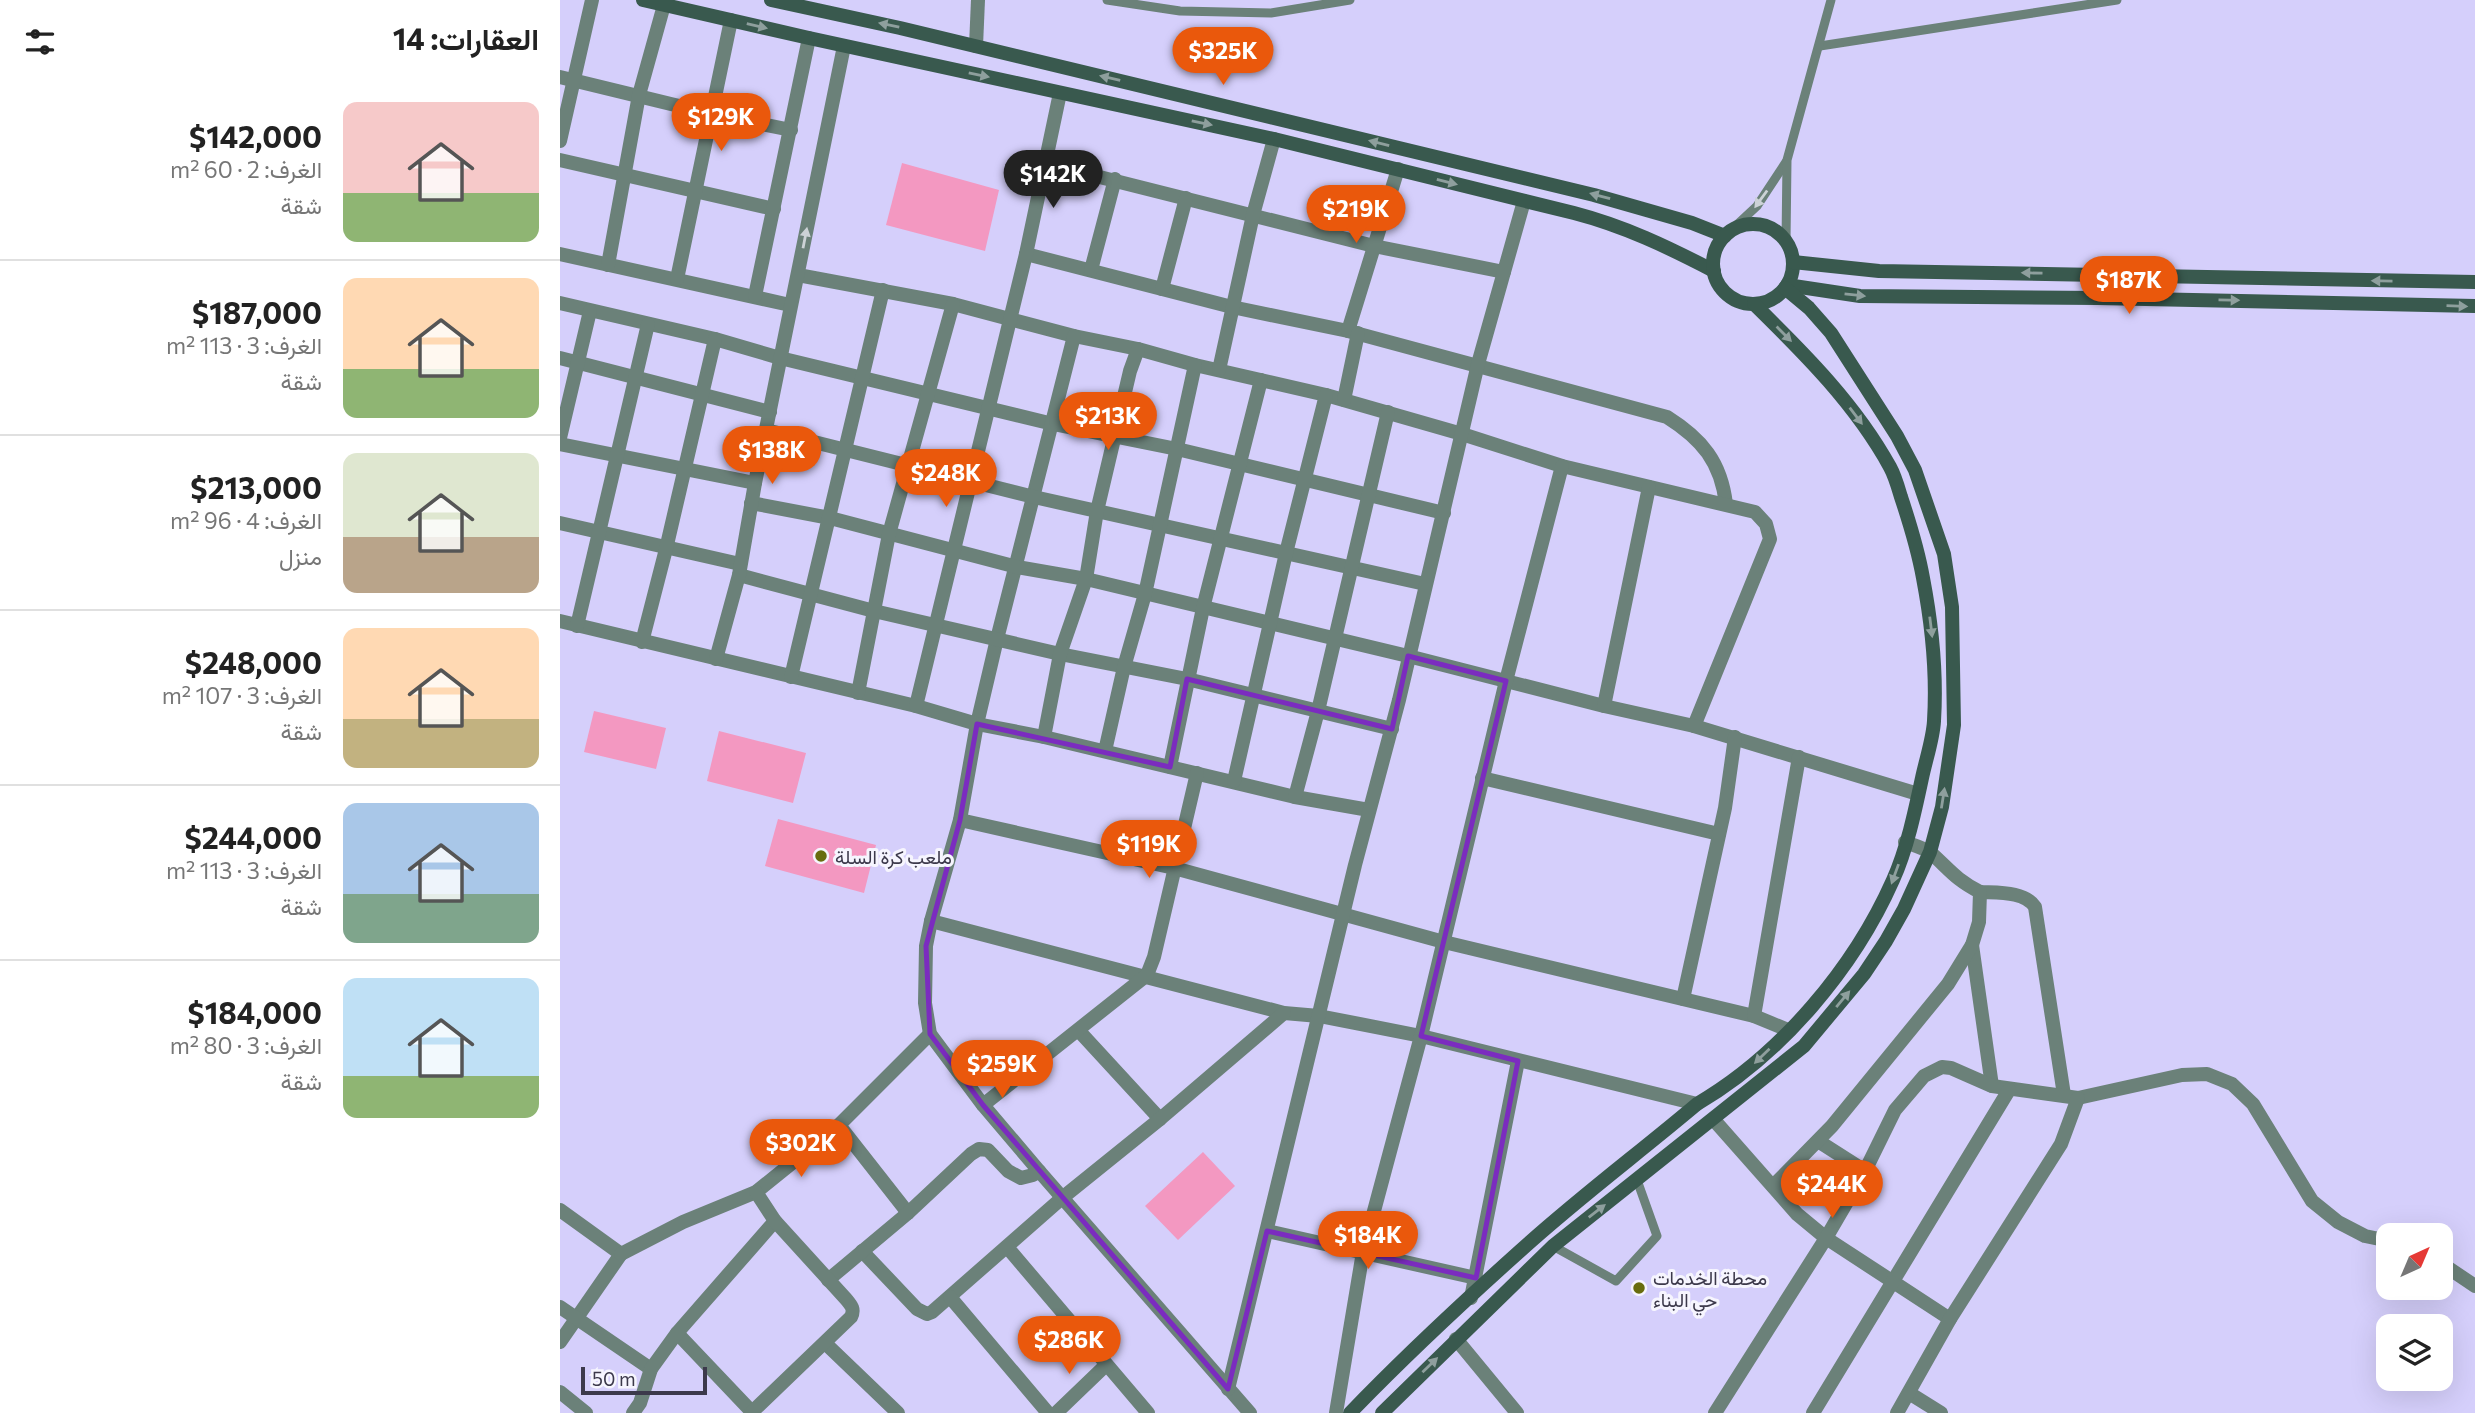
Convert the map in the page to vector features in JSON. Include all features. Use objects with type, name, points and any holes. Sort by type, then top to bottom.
[{"type":"main road","points":[[643,0],[1274,139],[1609,222],[1641,234],[1714,271]]},
{"type":"main road","points":[[771,0],[976,46],[1594,195],[1726,234]]},
{"type":"main road","points":[[1748,224],[1759,224],[1779,233],[1786,242],[1793,261],[1792,274],[1786,287],[1766,302],[1754,304],[1732,299],[1724,291],[1714,271],[1713,258],[1717,246],[1726,234],[1748,224]]},
{"type":"main road","points":[[1793,261],[1878,271],[2475,282]]},
{"type":"main road","points":[[1786,287],[1860,296],[2475,306]]},
{"type":"main road","points":[[1381,1413],[1553,1246],[1804,1046],[1864,974],[1904,909],[1930,852],[1942,807],[1954,725],[1952,607],[1944,554],[1915,470],[1897,436],[1831,333],[1786,287]]},
{"type":"main road","points":[[1350,1413],[1415,1346],[1530,1242],[1697,1104],[1757,1062],[1845,967],[1894,878],[1919,794],[1934,723],[1935,658],[1917,542],[1891,469],[1865,428],[1813,363],[1754,304]]},
{"type":"street","points":[[560,141],[567,78],[592,0]]},
{"type":"street","points":[[976,46],[978,0]]},
{"type":"street","points":[[608,265],[639,95],[664,5]]},
{"type":"street","points":[[677,279],[732,20]]},
{"type":"street","points":[[755,296],[808,38]]},
{"type":"street","points":[[716,659],[739,570],[844,46]]},
{"type":"street","points":[[567,78],[712,114],[791,130]]},
{"type":"street","points":[[916,706],[1026,254],[1060,93]]},
{"type":"street","points":[[1219,370],[1253,215],[1274,139]]},
{"type":"street","points":[[560,160],[774,209]]},
{"type":"street","points":[[1044,163],[1374,246],[1504,272]]},
{"type":"street","points":[[1344,400],[1353,332],[1374,246],[1398,169]]},
{"type":"street","points":[[1091,270],[1115,179]]},
{"type":"street","points":[[1162,289],[1186,198]]},
{"type":"street","points":[[1228,1389],[1369,810],[1392,729],[1478,364],[1524,201]]},
{"type":"street","points":[[560,254],[790,305]]},
{"type":"street","points":[[1026,254],[1232,307],[1353,332],[1667,417],[1690,431],[1714,460],[1724,487],[1726,504]]},
{"type":"street","points":[[798,275],[953,304],[1326,395],[1562,466],[1755,512],[1766,524],[1770,539],[1694,726]]},
{"type":"street","points":[[791,677],[883,290]]},
{"type":"street","points":[[560,303],[1053,424],[1177,449],[1444,513]]},
{"type":"street","points":[[858,693],[890,534],[953,304]]},
{"type":"street","points":[[560,438],[590,311]]},
{"type":"street","points":[[577,625],[648,324]]},
{"type":"street","points":[[1074,335],[997,639],[960,820],[931,921],[926,946],[925,1003],[930,1034],[983,1105],[1250,1413]]},
{"type":"street","points":[[642,642],[715,339]]},
{"type":"street","points":[[1044,737],[1060,654],[1086,579],[1097,511],[1114,435],[1138,349]]},
{"type":"street","points":[[560,358],[769,411]]},
{"type":"street","points":[[1105,751],[1124,667],[1145,594],[1195,365]]},
{"type":"street","points":[[1170,767],[1203,608],[1261,380]]},
{"type":"street","points":[[1234,781],[1286,553],[1326,395]]},
{"type":"street","points":[[1295,797],[1318,711],[1388,412]]},
{"type":"street","points":[[766,430],[1034,497],[1161,523],[1425,584]]},
{"type":"street","points":[[560,444],[755,483]]},
{"type":"street","points":[[1336,1413],[1363,1252],[1421,1036],[1482,778],[1562,466]]},
{"type":"street","points":[[1604,706],[1649,487]]},
{"type":"street","points":[[751,503],[830,518],[1017,567],[1086,579],[1694,726],[1919,794]]},
{"type":"street","points":[[560,523],[666,549],[739,570],[810,595],[874,611],[1060,654],[1187,679],[1392,729]]},
{"type":"street","points":[[560,621],[916,706],[978,724],[1105,751],[1295,797],[1369,810]]},
{"type":"street","points":[[1682,999],[1719,834],[1735,737]]},
{"type":"street","points":[[1754,1016],[1799,757]]},
{"type":"street","points":[[983,1105],[1147,975],[1154,957],[1197,773]]},
{"type":"street","points":[[1482,778],[1719,834]]},
{"type":"street","points":[[960,820],[1174,868],[1444,942],[1754,1016],[1788,1030]]},
{"type":"street","points":[[1897,1413],[1950,1319],[2061,1144],[2071,1097],[2035,907],[2020,896],[1980,892],[1963,884],[1930,852],[1905,842]]},
{"type":"street","points":[[1773,1186],[1818,1141],[1948,984],[1972,946],[1979,922],[1980,892]]},
{"type":"street","points":[[931,921],[1147,975],[1284,1013],[1319,1016],[1421,1036],[1697,1104]]},
{"type":"street","points":[[1972,946],[1992,1086]]},
{"type":"street","points":[[862,1251],[922,1313],[932,1312],[1062,1198],[1284,1013]]},
{"type":"street","points":[[1079,1031],[1160,1119]]},
{"type":"street","points":[[560,1342],[621,1254],[683,1222],[756,1192],[839,1125],[930,1034]]},
{"type":"street","points":[[1471,1298],[1518,1061]]},
{"type":"street","points":[[1715,1413],[1826,1238],[1865,1171],[1895,1110],[1924,1076],[1942,1067],[2009,1090],[2071,1097],[2182,1075],[2207,1074],[2232,1084],[2253,1104],[2312,1201],[2337,1222],[2365,1236],[2376,1238]]},
{"type":"street","points":[[1813,1413],[2009,1090]]},
{"type":"street","points":[[1714,1120],[1797,1214],[1826,1238],[1950,1319]]},
{"type":"street","points":[[839,1125],[908,1213]]},
{"type":"street","points":[[1818,1141],[1865,1171]]},
{"type":"street","points":[[828,1280],[979,1149],[988,1150],[1008,1171],[1021,1178],[1039,1171]]},
{"type":"street","points":[[677,1333],[752,1413],[851,1317],[852,1306],[775,1221],[756,1192]]},
{"type":"street","points":[[560,1210],[621,1254]]},
{"type":"street","points":[[633,1413],[651,1369],[677,1333],[775,1221]]},
{"type":"street","points":[[1267,1231],[1476,1278]]},
{"type":"street","points":[[1007,1247],[1148,1413]]},
{"type":"street","points":[[2454,1272],[2475,1286]]},
{"type":"street","points":[[950,1297],[1048,1413]]},
{"type":"street","points":[[560,1307],[651,1369]]},
{"type":"street","points":[[1456,1339],[1517,1413]]},
{"type":"street","points":[[825,1343],[898,1413]]},
{"type":"street","points":[[1056,1413],[1106,1365]]},
{"type":"street","points":[[560,1392],[586,1413]]},
{"type":"street","points":[[1909,1393],[1941,1413]]},
{"type":"lane","points":[[1107,0],[1180,10],[1272,13],[1290,5],[1350,0]]},
{"type":"lane","points":[[1786,242],[1787,160],[1832,0]]},
{"type":"lane","points":[[1820,46],[2070,4],[2117,0]]},
{"type":"lane","points":[[1726,234],[1757,206],[1787,160]]},
{"type":"lane","points":[[1553,1246],[1616,1281],[1657,1236],[1637,1180]]},
{"type":"highlighted area","points":[[1408,656],[1506,681],[1421,1036],[1518,1061],[1476,1278],[1267,1231],[1228,1389],[983,1105],[930,1034],[926,946],[960,820],[977,724],[1170,767],[1187,679],[1392,729]]},
{"type":"shaded area","points":[[902,163],[999,190],[985,251],[886,225]]},
{"type":"shaded area","points":[[594,711],[666,728],[656,769],[584,752]]},
{"type":"shaded area","points":[[719,731],[806,753],[793,803],[707,781]]},
{"type":"shaded area","name":"ملعب كرة السلة","points":[[778,819],[876,845],[864,893],[765,866]]},
{"type":"shaded area","points":[[1203,1152],[1235,1186],[1178,1240],[1145,1206]]},
{"type":"place","name":"ملعب كرة السلة","points":[[821,856]]},
{"type":"place","name":"محطة الخدمات حي البناء","points":[[1639,1288]]}]
